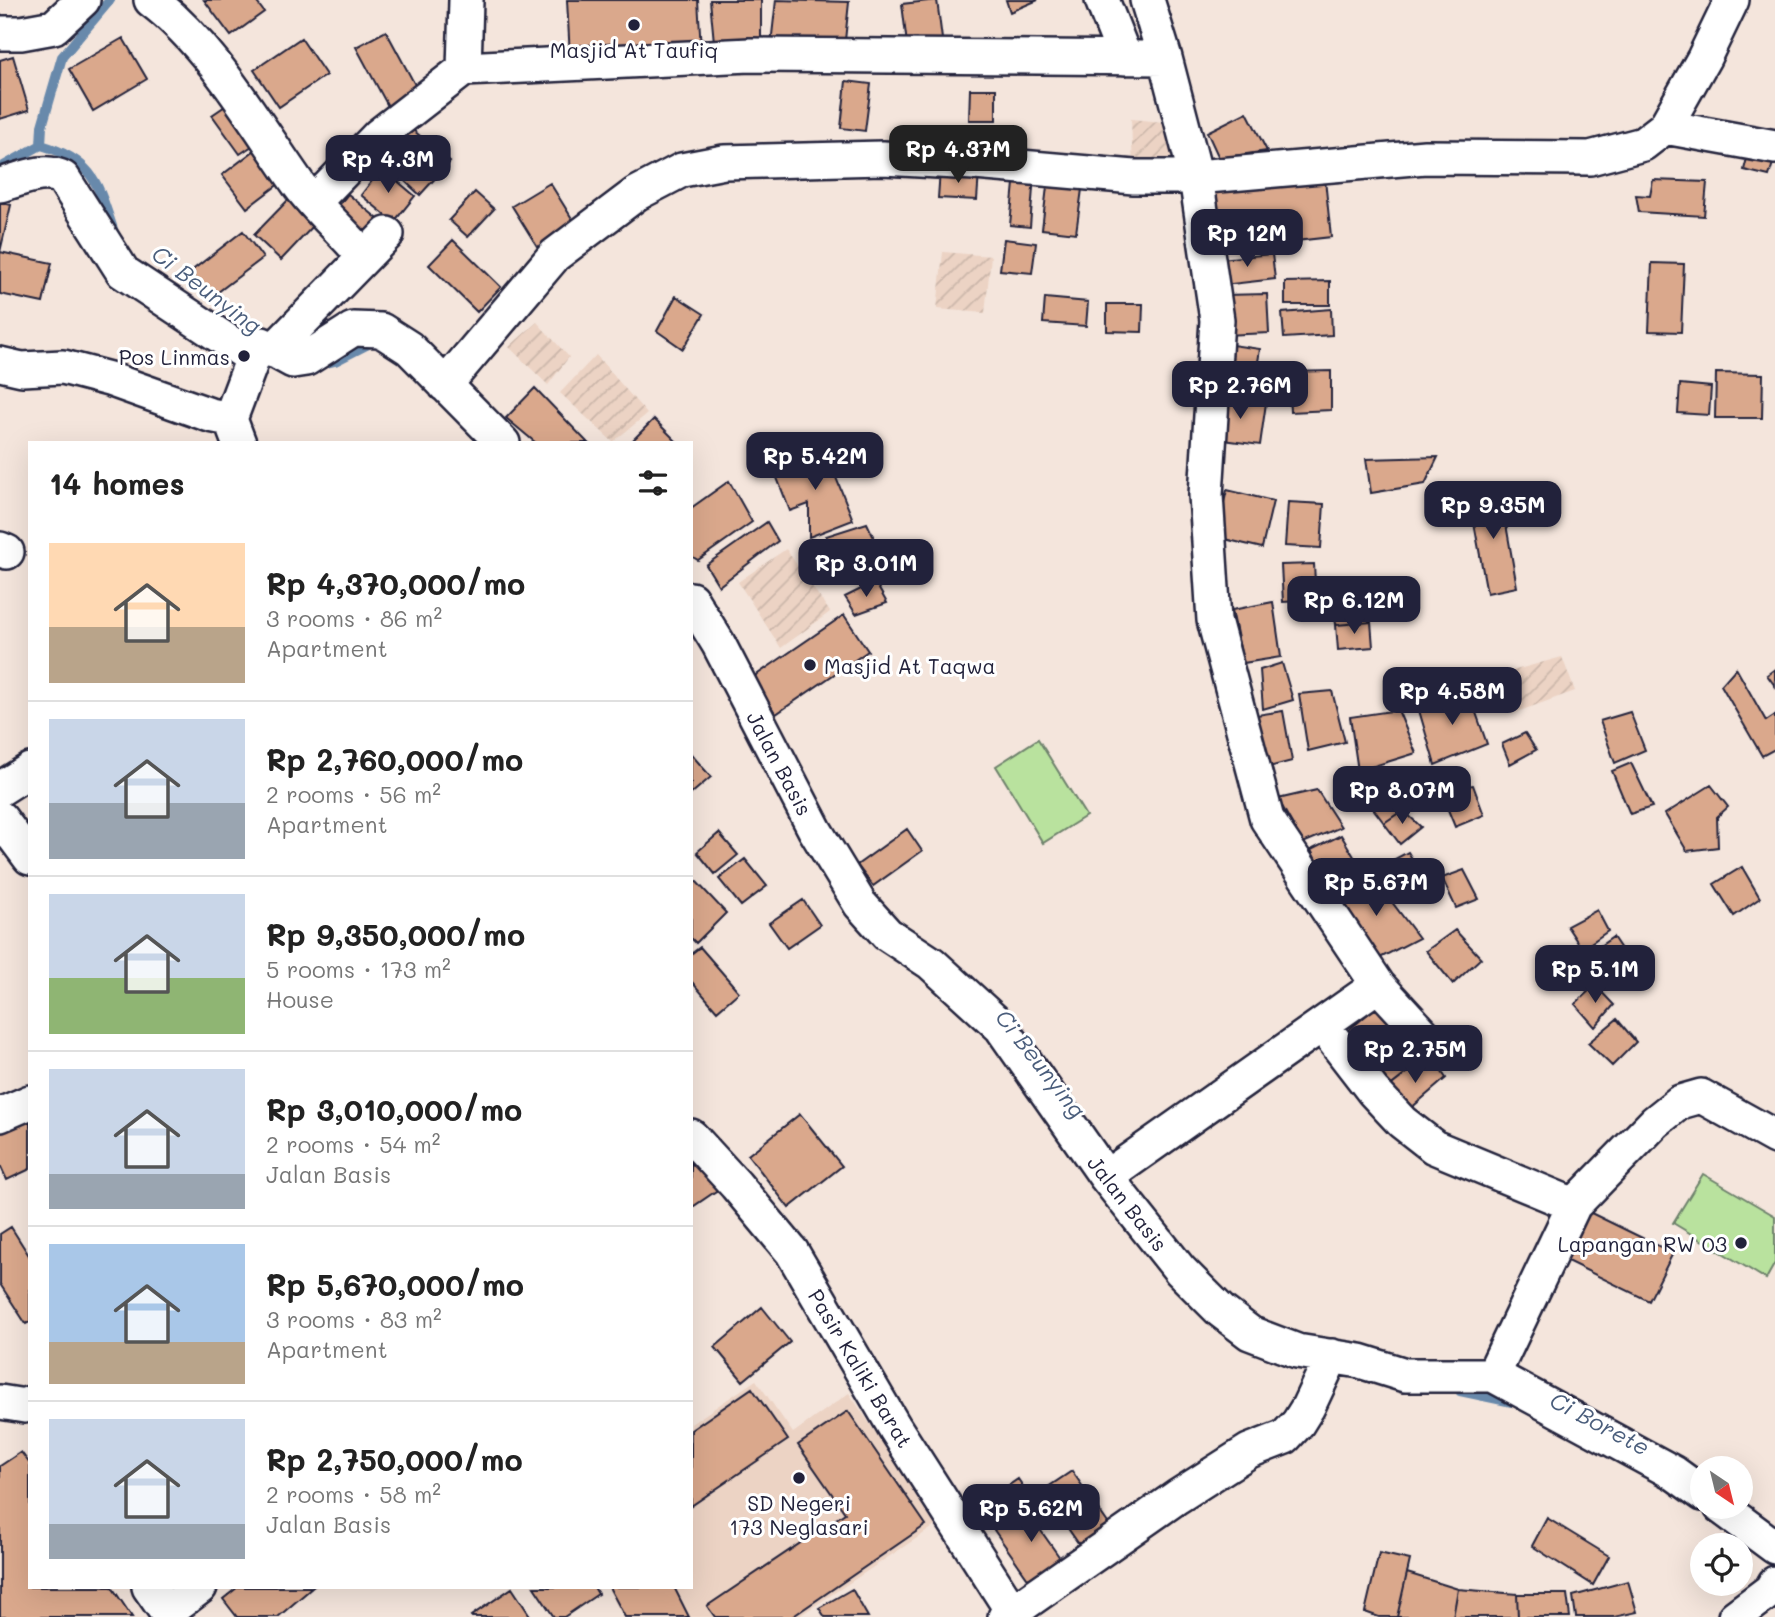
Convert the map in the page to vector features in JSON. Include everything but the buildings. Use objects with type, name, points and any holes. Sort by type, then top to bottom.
[{"type":"street","points":[[0,33],[21,33],[54,27],[83,0]]},
{"type":"street","points":[[151,0],[191,38],[233,90],[301,188],[364,257]]},
{"type":"street","points":[[464,69],[466,0]]},
{"type":"street","points":[[1102,0],[1125,58]]},
{"type":"street","points":[[1147,0],[1196,177],[1217,320],[1206,495],[1214,620],[1268,819],[1378,985],[1424,1035]]},
{"type":"street","points":[[445,385],[555,255],[636,194],[682,170],[724,162],[883,158],[1134,177],[1196,177],[1425,158],[1590,158],[1643,144],[1665,127],[1704,58],[1732,0]]},
{"type":"street","points":[[314,202],[379,135],[464,69],[750,55],[1165,58]]},
{"type":"street","points":[[1665,127],[1775,147]]},
{"type":"street","points":[[0,185],[45,173],[63,178],[123,272],[261,352],[293,360],[306,359],[353,329],[382,330],[409,348],[501,441]]},
{"type":"street","points":[[0,364],[22,369],[63,367],[109,379],[210,415],[235,431],[261,352],[341,284],[387,234]]},
{"type":"street","name":"Jalan Basis","points":[[693,602],[718,643],[815,830],[860,904],[887,934],[931,963],[1001,1027],[1106,1177],[1180,1270],[1221,1311],[1250,1333],[1297,1351],[1360,1361],[1405,1375],[1493,1375],[1690,1485]]},
{"type":"street","points":[[0,789],[28,771]]},
{"type":"street","points":[[0,818],[28,855]]},
{"type":"street","points":[[1106,1177],[1378,985]]},
{"type":"street","points":[[1322,1025],[1373,1091],[1402,1122],[1434,1147],[1574,1205]]},
{"type":"street","points":[[1493,1375],[1574,1205],[1655,1122],[1680,1102],[1701,1096],[1775,1137]]},
{"type":"street","points":[[0,1115],[28,1103]]},
{"type":"street","name":"Pasir Kaliki Barat","points":[[693,1138],[792,1252],[895,1428],[1012,1616]]},
{"type":"street","points":[[1012,1616],[1177,1497],[1249,1451],[1284,1437],[1298,1423],[1308,1407],[1332,1356]]},
{"type":"street","points":[[1737,1519],[1775,1547]]},
{"type":"street","points":[[1735,1617],[1771,1590],[1775,1583]]},
{"type":"street","points":[[162,1606],[196,1589]]},
{"type":"shaded area","points":[[1131,119],[1174,123],[1179,168],[1133,169]]},
{"type":"shaded area","points":[[943,252],[991,256],[985,313],[937,309]]},
{"type":"shaded area","points":[[537,322],[569,357],[548,385],[509,347]]},
{"type":"shaded area","points":[[596,355],[647,414],[612,441],[560,393]]},
{"type":"shaded area","points":[[786,549],[830,612],[781,648],[738,582]]},
{"type":"shaded area","points":[[1562,657],[1575,691],[1511,714],[1494,676]]},
{"type":"shaded area","name":"SD Negeri 173 Neglasari","points":[[756,1380],[793,1433],[849,1393],[938,1524],[798,1617],[623,1617],[608,1589],[693,1589],[693,1423]]},
{"type":"green space","points":[[1038,739],[1086,816],[1043,843],[996,766]]},
{"type":"green space","name":"Lapangan RW 03","points":[[1703,1174],[1775,1216],[1775,1263],[1766,1279],[1673,1223]]},
{"type":"waterway","points":[[41,145],[42,126],[62,57],[110,0]]},
{"type":"waterway","name":"Ci Beunying","points":[[0,168],[41,145],[73,159],[84,168],[99,189],[115,235]]},
{"type":"waterway","name":"Ci Beunying","points":[[322,364],[335,361],[374,341]]},
{"type":"waterway","name":"Ci Borete","points":[[1460,1391],[1512,1402]]},
{"type":"place","name":"Masjid At Taufiq","points":[[634,25]]},
{"type":"place","name":"Pos Linmas","points":[[244,356]]},
{"type":"place","name":"Masjid At Taqwa","points":[[810,665]]},
{"type":"place","name":"Lapangan RW 03","points":[[1741,1243]]},
{"type":"place","name":"SD Negeri 173 Neglasari","points":[[799,1478]]}]
